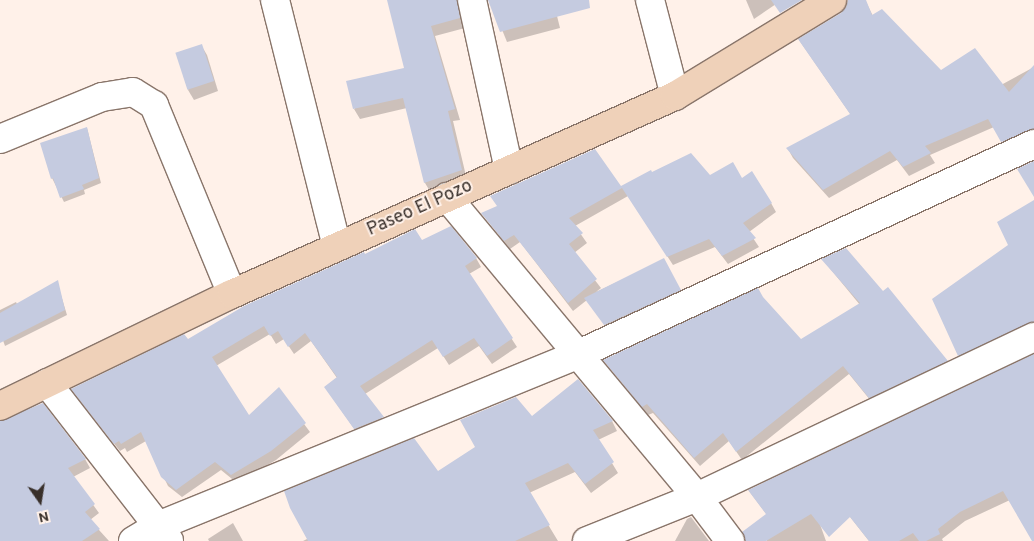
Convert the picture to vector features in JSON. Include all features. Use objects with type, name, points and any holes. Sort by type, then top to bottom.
[{"type":"street","points":[[275,0],[337,246]]},
{"type":"street","points":[[472,0],[509,170]]},
{"type":"street","points":[[650,0],[675,96]]},
{"type":"street","name":"Paseo El Pozo","points":[[0,406],[232,294],[675,96],[830,0]]},
{"type":"street","points":[[0,139],[102,97],[133,92],[154,105],[232,294]]},
{"type":"street","points":[[133,541],[164,534],[579,354],[1034,144]]},
{"type":"street","points":[[447,197],[697,497],[730,541]]},
{"type":"street","points":[[588,541],[697,497],[1034,337]]},
{"type":"street","points":[[47,383],[164,534]]},
{"type":"building","points":[[387,0],[457,0],[460,18],[431,26],[455,109],[448,111],[462,170],[424,183],[403,98],[353,109],[346,81],[404,68]]},
{"type":"building","points":[[488,0],[589,0],[590,8],[500,32]]},
{"type":"building","points":[[771,0],[802,0],[780,13]]},
{"type":"building","points":[[848,0],[866,0],[872,15],[882,9],[941,70],[975,48],[1009,92],[1034,65],[1034,129],[1001,142],[988,119],[925,146],[931,153],[903,167],[890,151],[823,190],[786,148],[850,114],[798,39],[841,13],[846,7]]},
{"type":"building","points":[[202,44],[214,81],[187,90],[175,53]]},
{"type":"building","points":[[87,127],[99,178],[82,185],[84,189],[60,198],[53,178],[51,179],[40,143]]},
{"type":"building","points":[[595,149],[621,186],[651,170],[652,172],[691,153],[710,175],[733,162],[742,178],[752,171],[772,203],[743,223],[756,238],[722,256],[709,239],[667,257],[622,188],[569,218],[583,233],[569,244],[597,279],[568,303],[514,235],[504,241],[481,213],[497,206],[490,196]]},
{"type":"building","points":[[1034,161],[1034,197],[1017,169]]},
{"type":"building","points":[[1034,200],[1034,322],[958,356],[932,299],[1008,245],[997,222]]},
{"type":"building","points":[[451,226],[477,258],[465,266],[513,338],[487,356],[474,338],[443,357],[432,340],[360,386],[384,417],[354,429],[324,387],[337,377],[305,333],[288,347],[278,331],[270,336],[264,326],[212,357],[249,415],[279,387],[306,423],[271,451],[231,475],[215,462],[176,490],[161,477],[141,432],[121,444],[119,441],[114,444],[71,389],[184,334],[188,339],[244,306],[364,252],[365,254],[415,229],[422,240]]},
{"type":"building","points":[[846,248],[883,291],[888,287],[948,361],[869,398],[843,366],[736,452],[723,433],[694,458],[647,404],[642,407],[603,360],[758,288],[763,297],[801,339],[860,303],[821,259]]},
{"type":"building","points":[[664,258],[681,290],[604,325],[584,298]]},
{"type":"building","points":[[58,280],[65,310],[0,343],[0,313]]},
{"type":"building","points":[[1034,354],[1034,541],[1032,541],[1003,491],[960,512],[938,529],[940,534],[926,541],[919,541],[913,533],[899,541],[869,541],[850,517],[829,537],[811,514],[766,541],[745,541],[742,532],[766,514],[748,490]]},
{"type":"building","points":[[578,379],[613,421],[593,430],[614,462],[585,484],[568,463],[525,483],[550,525],[515,541],[308,541],[290,508],[284,491],[414,438],[438,471],[475,447],[460,420],[516,397],[532,416]]},
{"type":"building","points":[[43,403],[86,459],[68,468],[95,504],[85,512],[100,529],[82,541],[0,541],[0,421]]}]
